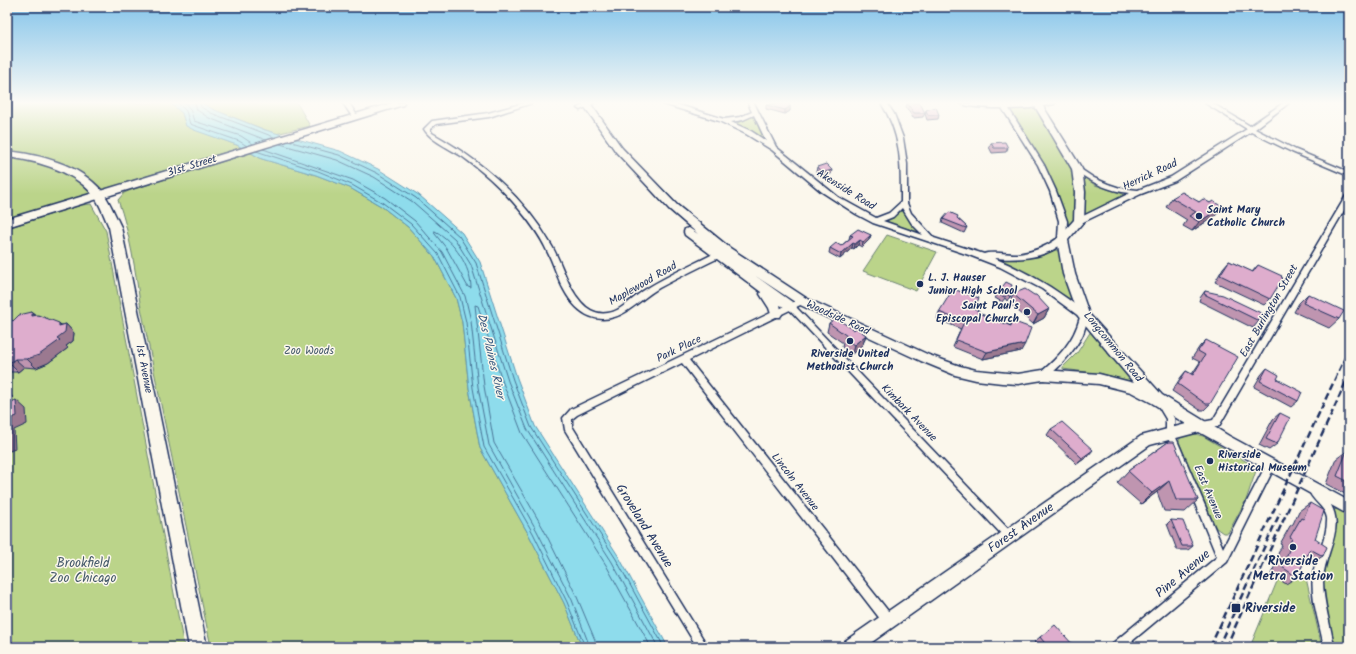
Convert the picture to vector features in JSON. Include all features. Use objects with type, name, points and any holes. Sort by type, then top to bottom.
[{"type":"main road","name":"1st Avenue","points":[[7,154],[47,162],[78,176],[99,194],[116,233],[198,647]]},
{"type":"street","name":"31st Street","points":[[7,223],[299,134]]},
{"type":"street","name":"Maplewood Road","points":[[430,134],[481,168],[522,209],[552,252],[562,279],[573,299],[584,310],[595,315],[609,316],[616,313],[649,291],[722,253]]},
{"type":"street","name":"Woodside Road","points":[[601,134],[610,150],[658,204],[722,253],[756,282],[791,307]]},
{"type":"street","name":"Akenside Road","points":[[747,134],[773,148],[815,185],[840,202],[875,221],[996,262],[1026,276],[1061,296],[1084,316]]},
{"type":"street","points":[[766,134],[773,148]]},
{"type":"street","points":[[898,134],[904,157],[904,203],[906,209],[913,220],[935,241]]},
{"type":"street","points":[[1021,134],[1041,165],[1053,191],[1063,221],[1062,239]]},
{"type":"street","points":[[1056,134],[1077,169],[1092,180],[1106,187],[1139,192]]},
{"type":"street","name":"Herrick Road","points":[[1079,221],[1139,192],[1173,179],[1244,134]]},
{"type":"street","points":[[1257,134],[1297,153],[1349,174]]},
{"type":"street","points":[[1062,239],[1079,221],[1080,192],[1077,169]]},
{"type":"street","name":"East Burlington Street","points":[[1200,426],[1216,423],[1349,196]]},
{"type":"street","points":[[875,221],[891,215],[904,203]]},
{"type":"street","name":"Akenside Road","points":[[970,252],[1000,256],[1032,255],[1048,249],[1062,239]]},
{"type":"street","name":"Longcommon Road","points":[[1062,239],[1069,274],[1084,316],[1157,399],[1200,426],[1270,466],[1349,508]]},
{"type":"street","name":"Woodside Road","points":[[722,253],[802,301],[925,358],[959,371],[976,375],[1018,379],[1043,375],[1080,376],[1134,388],[1157,399]]},
{"type":"street","points":[[756,282],[773,301],[776,314]]},
{"type":"street","name":"Park Place","points":[[566,418],[571,413],[802,301]]},
{"type":"street","name":"Kimbark Avenue","points":[[791,307],[1009,536]]},
{"type":"street","points":[[1043,375],[1065,356],[1073,346],[1083,327],[1084,316]]},
{"type":"street","name":"Lincoln Avenue","points":[[683,359],[888,620]]},
{"type":"street","name":"East Avenue","points":[[1157,399],[1170,418],[1170,433],[1223,559]]},
{"type":"street","name":"Groveland Avenue","points":[[566,418],[568,427],[703,647]]},
{"type":"street","name":"Forest Avenue","points":[[851,647],[1146,440],[1200,426]]},
{"type":"street","name":"Pine Avenue","points":[[1117,647],[1223,559],[1270,466]]},
{"type":"street","points":[[1308,487],[1328,508],[1331,516],[1327,548],[1318,570],[1318,582],[1329,647]]},
{"type":"green space","points":[[7,134],[206,134],[242,147],[7,219]]},
{"type":"green space","points":[[753,134],[763,134],[766,140]]},
{"type":"green space","points":[[1024,134],[1052,134],[1074,170],[1095,185],[1126,195],[1081,217],[1069,225],[1054,186],[1043,164]]},
{"type":"green space","name":"Zoo Woods","points":[[251,153],[262,159],[316,175],[350,188],[381,206],[408,227],[434,256],[456,298],[462,322],[469,388],[480,448],[529,535],[564,603],[582,647],[211,647],[140,303],[132,251],[118,200],[124,193],[131,190]]},
{"type":"green space","name":"Brookfield Zoo Chicago","points":[[91,204],[106,231],[184,647],[7,647],[7,228],[81,205]]},
{"type":"green space","points":[[903,210],[909,220],[922,233],[885,222]]},
{"type":"green space","points":[[887,235],[937,252],[916,291],[863,271]]},
{"type":"green space","points":[[1056,250],[1060,252],[1073,301],[1049,286],[998,259],[1029,258]]},
{"type":"green space","points":[[1091,331],[1133,382],[1102,374],[1063,369],[1063,367],[1077,353]]},
{"type":"green space","points":[[1195,434],[1203,436],[1257,468],[1246,500],[1228,533],[1223,533],[1216,528],[1179,442],[1181,437]]},
{"type":"green space","points":[[1337,509],[1349,515],[1349,647],[1332,647],[1322,591],[1321,571],[1335,523],[1334,510]]},
{"type":"green space","points":[[1292,569],[1305,574],[1322,647],[1250,647],[1278,579]]},
{"type":"water","name":"Des Plaines River","points":[[204,134],[278,134],[340,151],[378,169],[419,195],[462,233],[480,262],[517,378],[535,426],[619,557],[668,647],[582,647],[564,603],[529,535],[480,448],[469,388],[462,322],[456,298],[434,256],[408,227],[381,206],[350,188],[316,175],[262,159],[237,145]]},
{"type":"building","points":[[1005,142],[1008,148],[994,148],[991,143]]},
{"type":"building","points":[[826,164],[832,170],[822,173],[817,167]]},
{"type":"building","points":[[1182,192],[1199,202],[1203,199],[1210,203],[1213,201],[1222,207],[1199,222],[1189,216],[1196,212],[1172,198]]},
{"type":"building","points":[[949,212],[958,216],[957,218],[967,227],[966,228],[943,219]]},
{"type":"building","points":[[858,229],[871,235],[863,242],[860,240],[855,244],[853,243],[841,254],[830,248],[836,243],[841,246],[853,236],[850,235]]},
{"type":"building","points":[[1229,261],[1253,272],[1258,265],[1282,276],[1281,277],[1283,278],[1270,299],[1220,275]]},
{"type":"building","points":[[1006,282],[1012,285],[1011,288],[1014,289],[1010,297],[1007,294],[1005,297],[997,294]]},
{"type":"building","points":[[953,289],[979,298],[974,309],[979,311],[978,313],[1011,326],[1012,321],[1031,328],[1025,344],[987,352],[956,340],[964,322],[939,312]]},
{"type":"building","points":[[1025,289],[1036,295],[1049,309],[1038,315],[1013,294]]},
{"type":"building","points":[[1205,291],[1223,295],[1263,314],[1259,321],[1204,294]]},
{"type":"building","points":[[1308,294],[1344,311],[1339,319],[1303,303]]},
{"type":"building","points":[[32,312],[32,316],[38,315],[59,323],[59,326],[66,324],[65,332],[57,338],[60,340],[39,355],[27,359],[15,359],[7,364],[7,322],[10,319],[13,321],[19,315]]},
{"type":"building","points":[[836,318],[854,330],[856,328],[866,335],[854,345],[844,338],[847,336],[829,323]]},
{"type":"building","points":[[1206,340],[1238,357],[1210,404],[1206,404],[1178,384],[1186,371],[1193,375],[1205,355],[1198,351]]},
{"type":"building","points":[[1267,368],[1279,375],[1277,379],[1302,392],[1298,401],[1260,381]]},
{"type":"building","points":[[16,400],[17,416],[7,420],[7,404]]},
{"type":"building","points":[[1280,413],[1290,418],[1277,444],[1266,439]]},
{"type":"building","points":[[1062,422],[1093,450],[1082,458],[1051,429]]},
{"type":"building","points":[[1168,442],[1174,442],[1198,500],[1176,500],[1169,481],[1152,493],[1128,471]]},
{"type":"building","points":[[1347,451],[1349,452],[1349,482],[1337,476]]},
{"type":"building","points":[[1310,503],[1324,511],[1315,539],[1327,547],[1323,556],[1310,549],[1297,577],[1282,567],[1289,550],[1288,549],[1292,538],[1290,537],[1301,518],[1303,519]]},
{"type":"building","points":[[1171,520],[1183,521],[1193,546],[1182,546]]},
{"type":"building","points":[[1055,625],[1074,646],[1073,647],[1048,647],[1040,637]]},
{"type":"railway","points":[[1210,647],[1349,349]]},
{"type":"railway","points":[[1226,647],[1349,375]]},
{"type":"railway","points":[[1218,647],[1280,513]]},
{"type":"place","name":"Saint Mary Catholic Church","points":[[1199,216]]},
{"type":"place","name":"L. J. Hauser Junior High School","points":[[920,284]]},
{"type":"place","name":"Saint Paul's Episcopal Church","points":[[1027,312]]},
{"type":"place","name":"Riverside United Methodist Church","points":[[850,341]]},
{"type":"place","name":"Riverside Historical Museum","points":[[1210,461]]},
{"type":"place","name":"Riverside Metra Station","points":[[1293,547]]},
{"type":"place","name":"Riverside","points":[[1236,608]]}]
